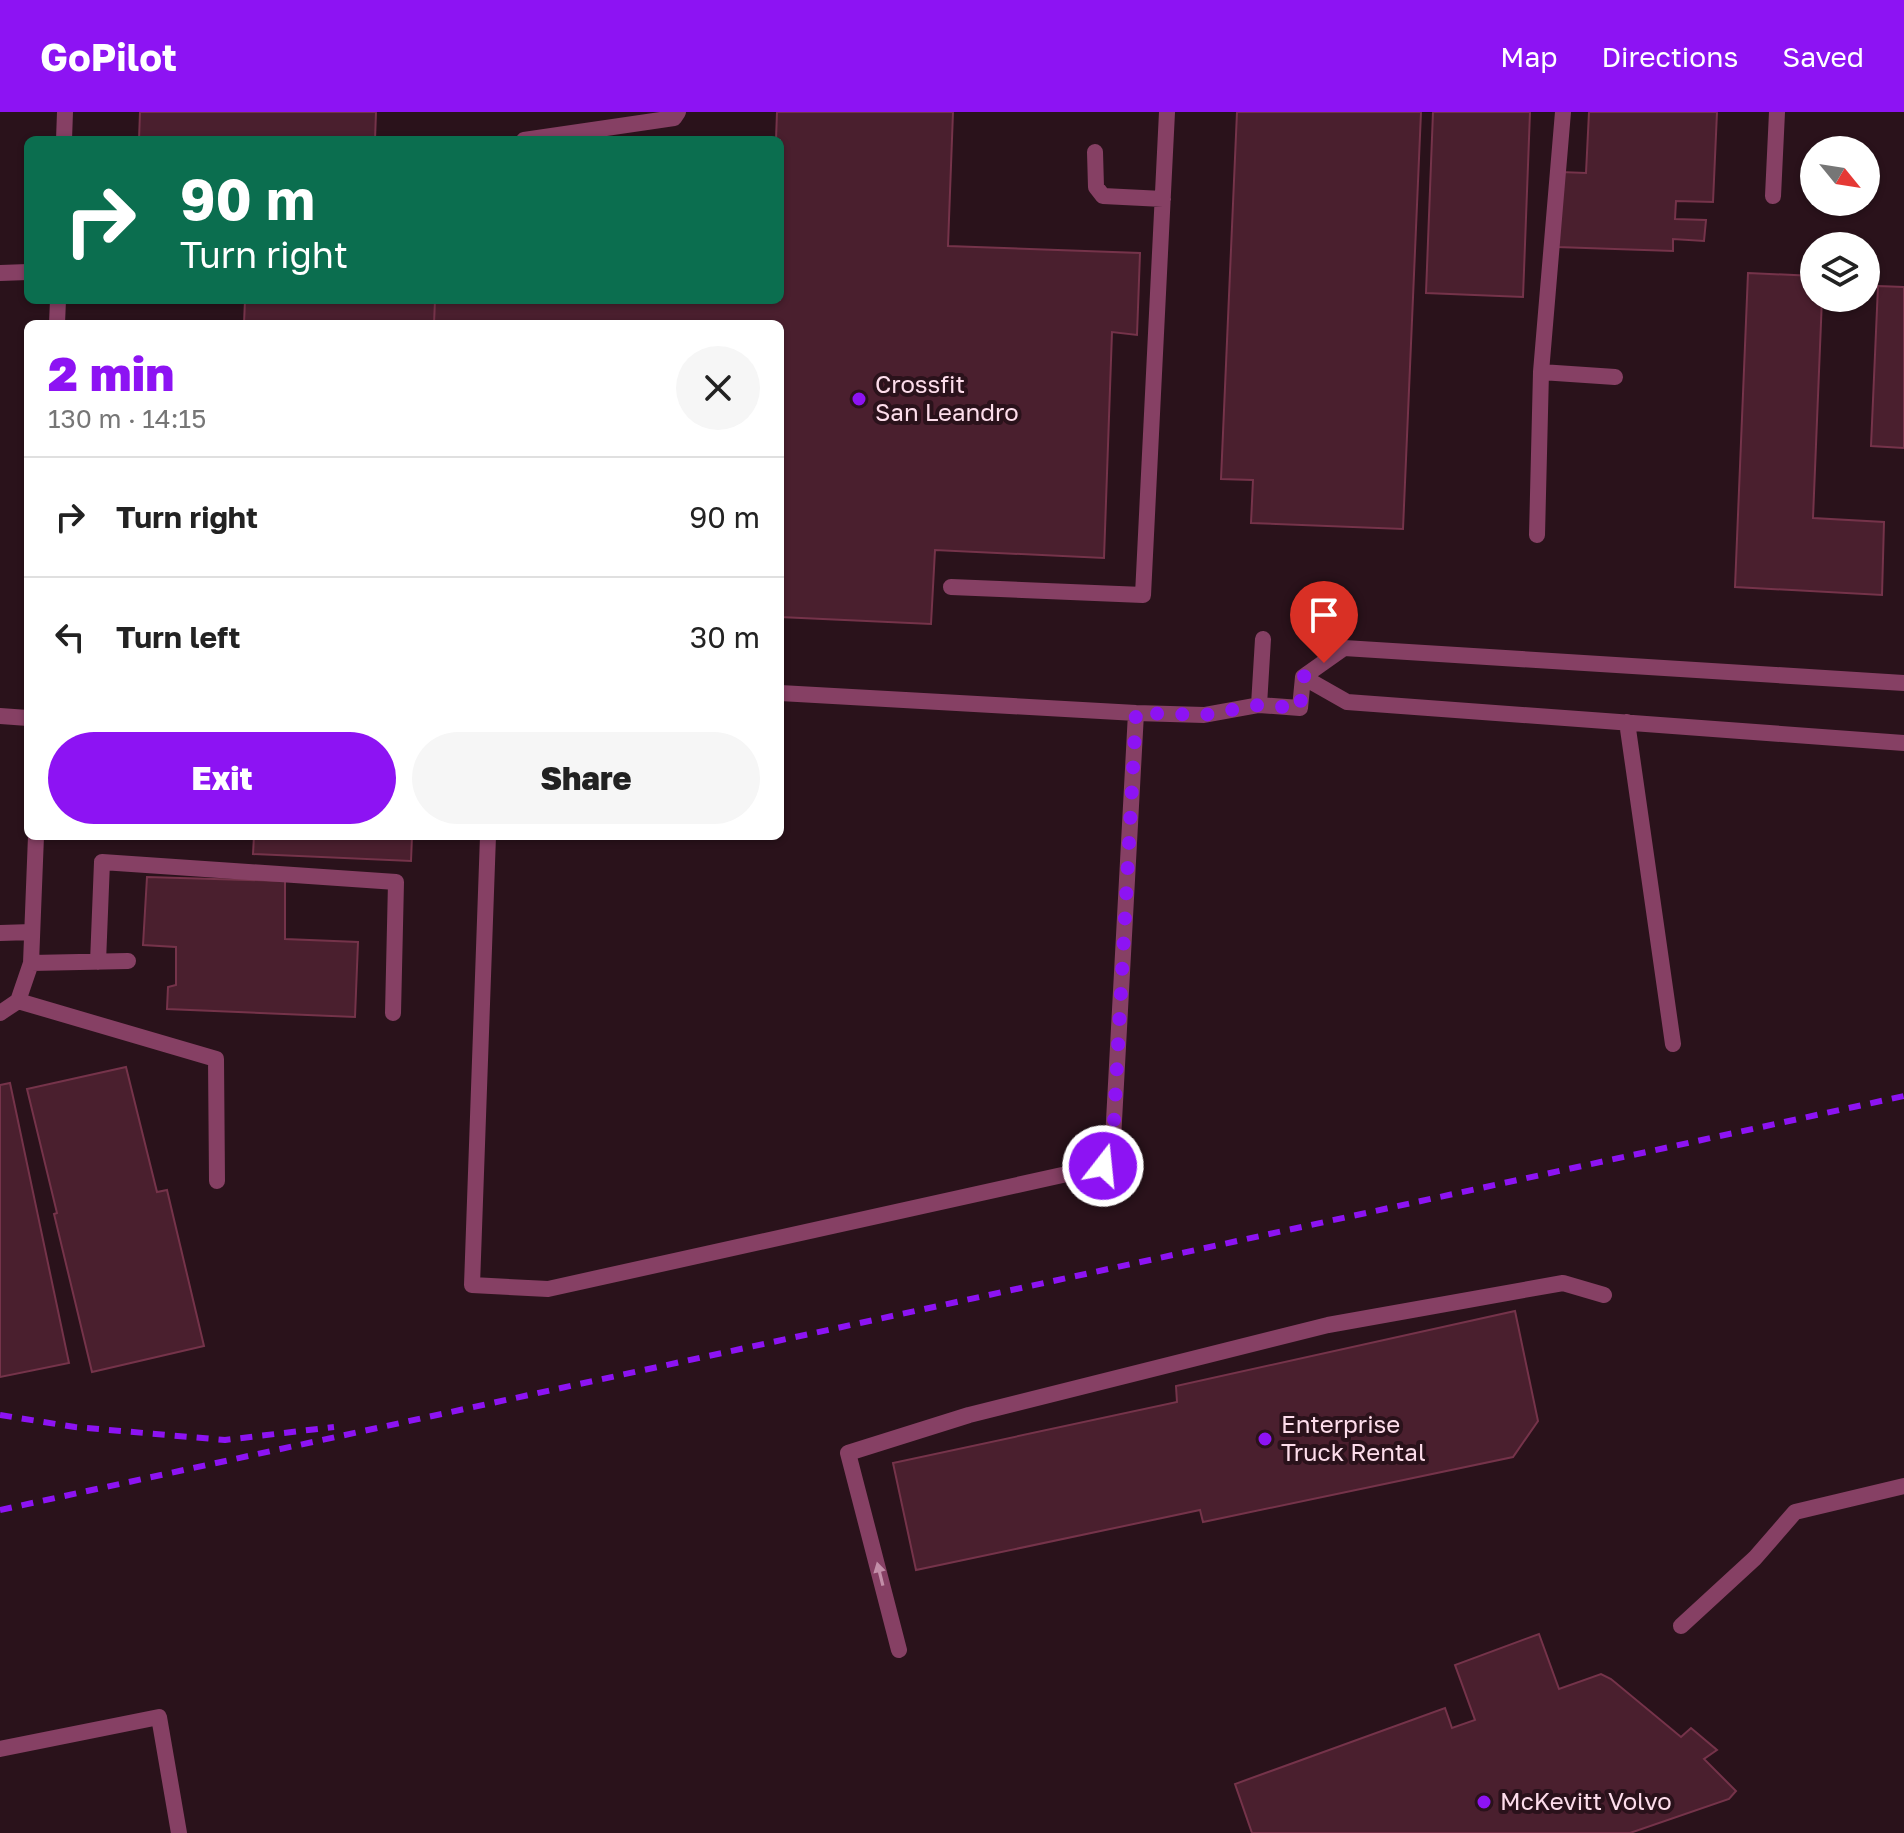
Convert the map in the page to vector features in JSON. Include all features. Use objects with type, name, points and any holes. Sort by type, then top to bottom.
[{"type":"lane","points":[[64,136],[65,112]]},
{"type":"lane","points":[[551,136],[674,118],[678,112]]},
{"type":"lane","points":[[951,587],[1143,595],[1167,112]]},
{"type":"lane","points":[[1537,535],[1541,372],[1563,112]]},
{"type":"lane","points":[[1773,196],[1777,112]]},
{"type":"lane","points":[[1095,152],[1096,187],[1103,196],[1163,199]]},
{"type":"lane","points":[[0,273],[24,272]]},
{"type":"lane","points":[[1541,372],[1615,377]]},
{"type":"lane","points":[[1259,705],[1263,639]]},
{"type":"lane","points":[[784,693],[1204,715],[1259,705],[1300,708],[1303,677],[1344,648],[1904,683]]},
{"type":"lane","points":[[1303,677],[1347,702],[1904,743]]},
{"type":"lane","points":[[488,840],[472,1285],[548,1289],[1103,1166],[1112,1158],[1136,713]]},
{"type":"lane","points":[[0,716],[24,718]]},
{"type":"lane","points":[[1627,722],[1673,1044]]},
{"type":"lane","points":[[0,1013],[18,1001],[31,963],[36,840]]},
{"type":"lane","points":[[98,962],[102,862],[396,882],[393,1013]]},
{"type":"lane","points":[[0,933],[32,932]]},
{"type":"lane","points":[[31,963],[128,961]]},
{"type":"lane","points":[[18,1001],[216,1059],[217,1181]]},
{"type":"lane","points":[[899,1650],[848,1453],[969,1415],[1328,1325],[1563,1283],[1604,1295]]},
{"type":"lane","points":[[1681,1626],[1755,1558],[1795,1512],[1904,1486]]},
{"type":"lane","points":[[0,1749],[159,1717],[179,1833]]},
{"type":"building","points":[[140,112],[376,112],[375,136],[139,136]]},
{"type":"building","points":[[777,112],[953,112],[948,246],[1140,253],[1137,335],[1112,332],[1104,558],[935,550],[931,624],[784,617],[784,320],[434,320],[435,304],[784,304],[784,136],[776,136]]},
{"type":"building","points":[[1237,112],[1421,112],[1403,529],[1251,523],[1253,480],[1221,479]]},
{"type":"building","points":[[1433,112],[1530,112],[1523,297],[1426,293]]},
{"type":"building","points":[[1589,112],[1717,112],[1713,202],[1676,201],[1675,219],[1706,220],[1704,241],[1673,239],[1673,251],[1557,247],[1561,172],[1586,173]]},
{"type":"building","points":[[1748,273],[1800,275],[1800,312],[1821,312],[1813,518],[1884,522],[1882,595],[1735,587]]},
{"type":"building","points":[[1880,286],[1904,287],[1904,448],[1871,446]]},
{"type":"building","points":[[245,304],[435,304],[434,320],[244,320]]},
{"type":"building","points":[[254,840],[412,840],[411,861],[253,854]]},
{"type":"building","points":[[147,877],[285,881],[285,939],[358,942],[355,1017],[167,1009],[168,987],[176,985],[176,947],[143,945]]},
{"type":"building","points":[[126,1067],[157,1192],[167,1190],[204,1346],[92,1372],[27,1089]]},
{"type":"building","points":[[10,1083],[69,1363],[0,1377],[0,1085]]},
{"type":"building","name":"Enterprise Truck Rental","points":[[1515,1311],[1538,1421],[1513,1457],[1203,1522],[1200,1510],[916,1570],[893,1463],[1177,1402],[1176,1386]]},
{"type":"building","points":[[1539,1634],[1559,1689],[1601,1674],[1611,1679],[1681,1737],[1691,1728],[1717,1750],[1704,1759],[1736,1791],[1729,1799],[1630,1833],[1252,1833],[1235,1784],[1445,1708],[1452,1728],[1475,1720],[1455,1665]]},
{"type":"railway","points":[[0,1510],[1904,1096]]},
{"type":"railway","points":[[0,1415],[75,1427],[225,1440],[334,1427]]},
{"type":"place","name":"Crossfit San Leandro","points":[[859,399]]},
{"type":"place","name":"Enterprise Truck Rental","points":[[1265,1439]]},
{"type":"place","name":"McKevitt Volvo","points":[[1484,1802]]},
{"type":"route","points":[[1103,1166],[1112,1158],[1136,713],[1204,715],[1259,705],[1300,708],[1303,677],[1324,663]]}]
